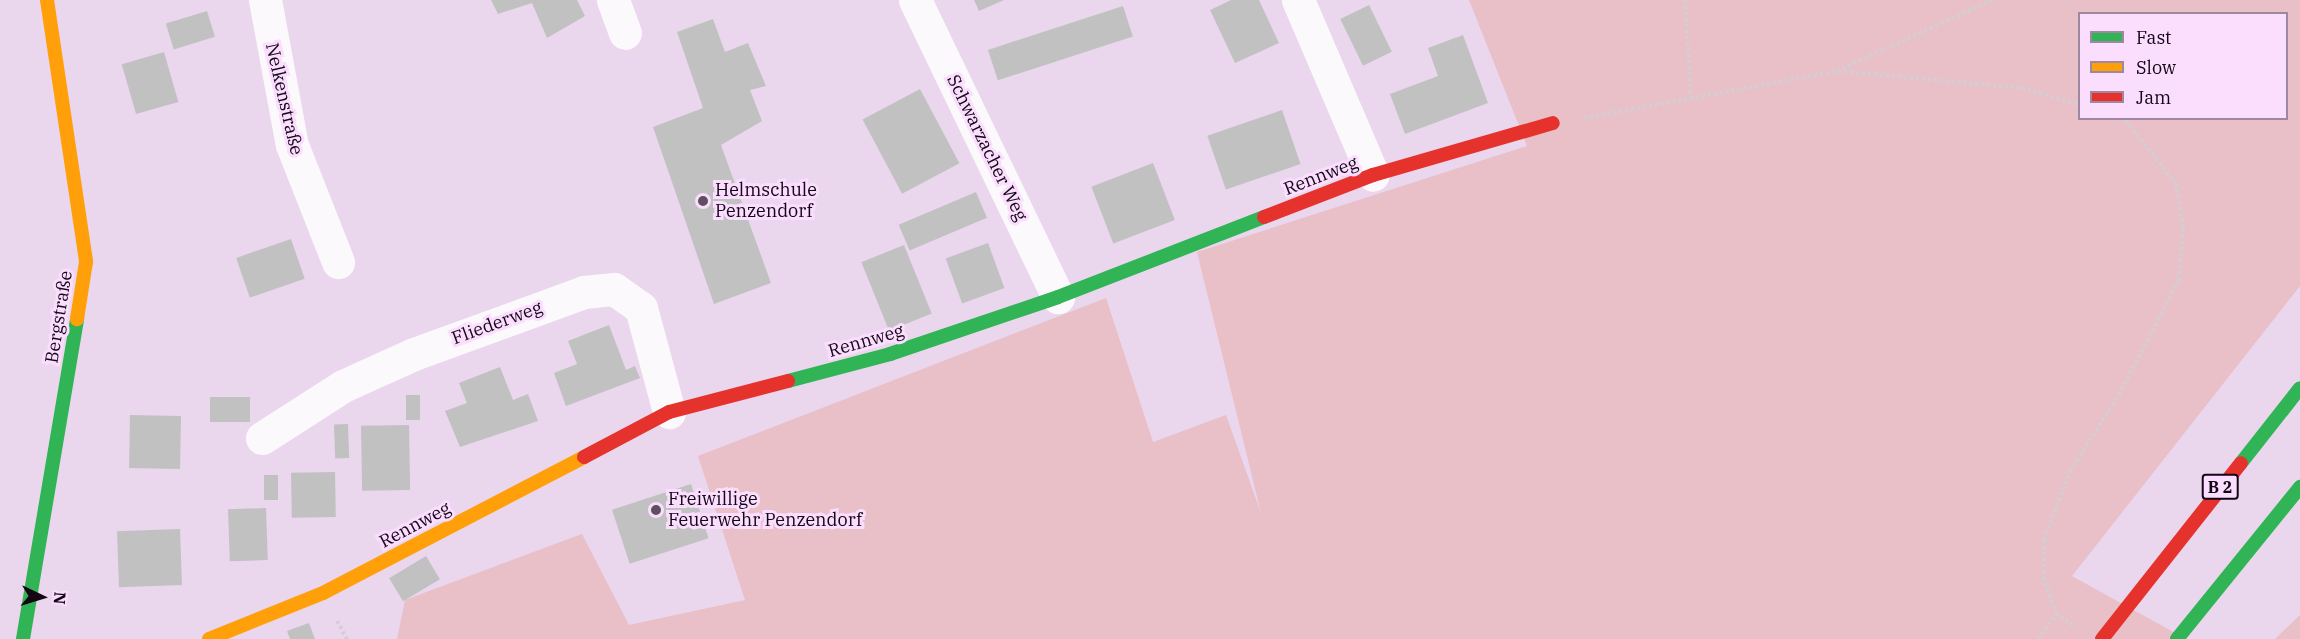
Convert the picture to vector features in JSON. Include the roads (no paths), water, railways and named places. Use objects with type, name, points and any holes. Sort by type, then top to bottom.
[{"type":"main road","name":"Bergstraße","points":[[23,639],[86,262],[47,0]]},
{"type":"main road","name":"Rennweg","points":[[209,639],[323,593],[669,412],[890,354],[1058,297],[1373,175],[1554,123]]},
{"type":"main road","name":"B 2","points":[[2102,639],[2141,586],[2300,388]]},
{"type":"main road","points":[[2177,639],[2300,487]]},
{"type":"street","name":"Nelkenstraße","points":[[266,0],[292,145],[338,262]]},
{"type":"street","points":[[613,0],[625,33]]},
{"type":"street","name":"Schwarzacher Weg","points":[[915,0],[1058,297]]},
{"type":"street","points":[[1298,0],[1373,175]]},
{"type":"street","name":"Fliederweg","points":[[262,438],[343,386],[414,354],[584,292],[614,289],[641,308],[669,412]]},
{"type":"place","name":"Helmschule Penzendorf","points":[[703,201]]},
{"type":"place","name":"Freiwillige Feuerwehr Penzendorf","points":[[656,510]]}]
